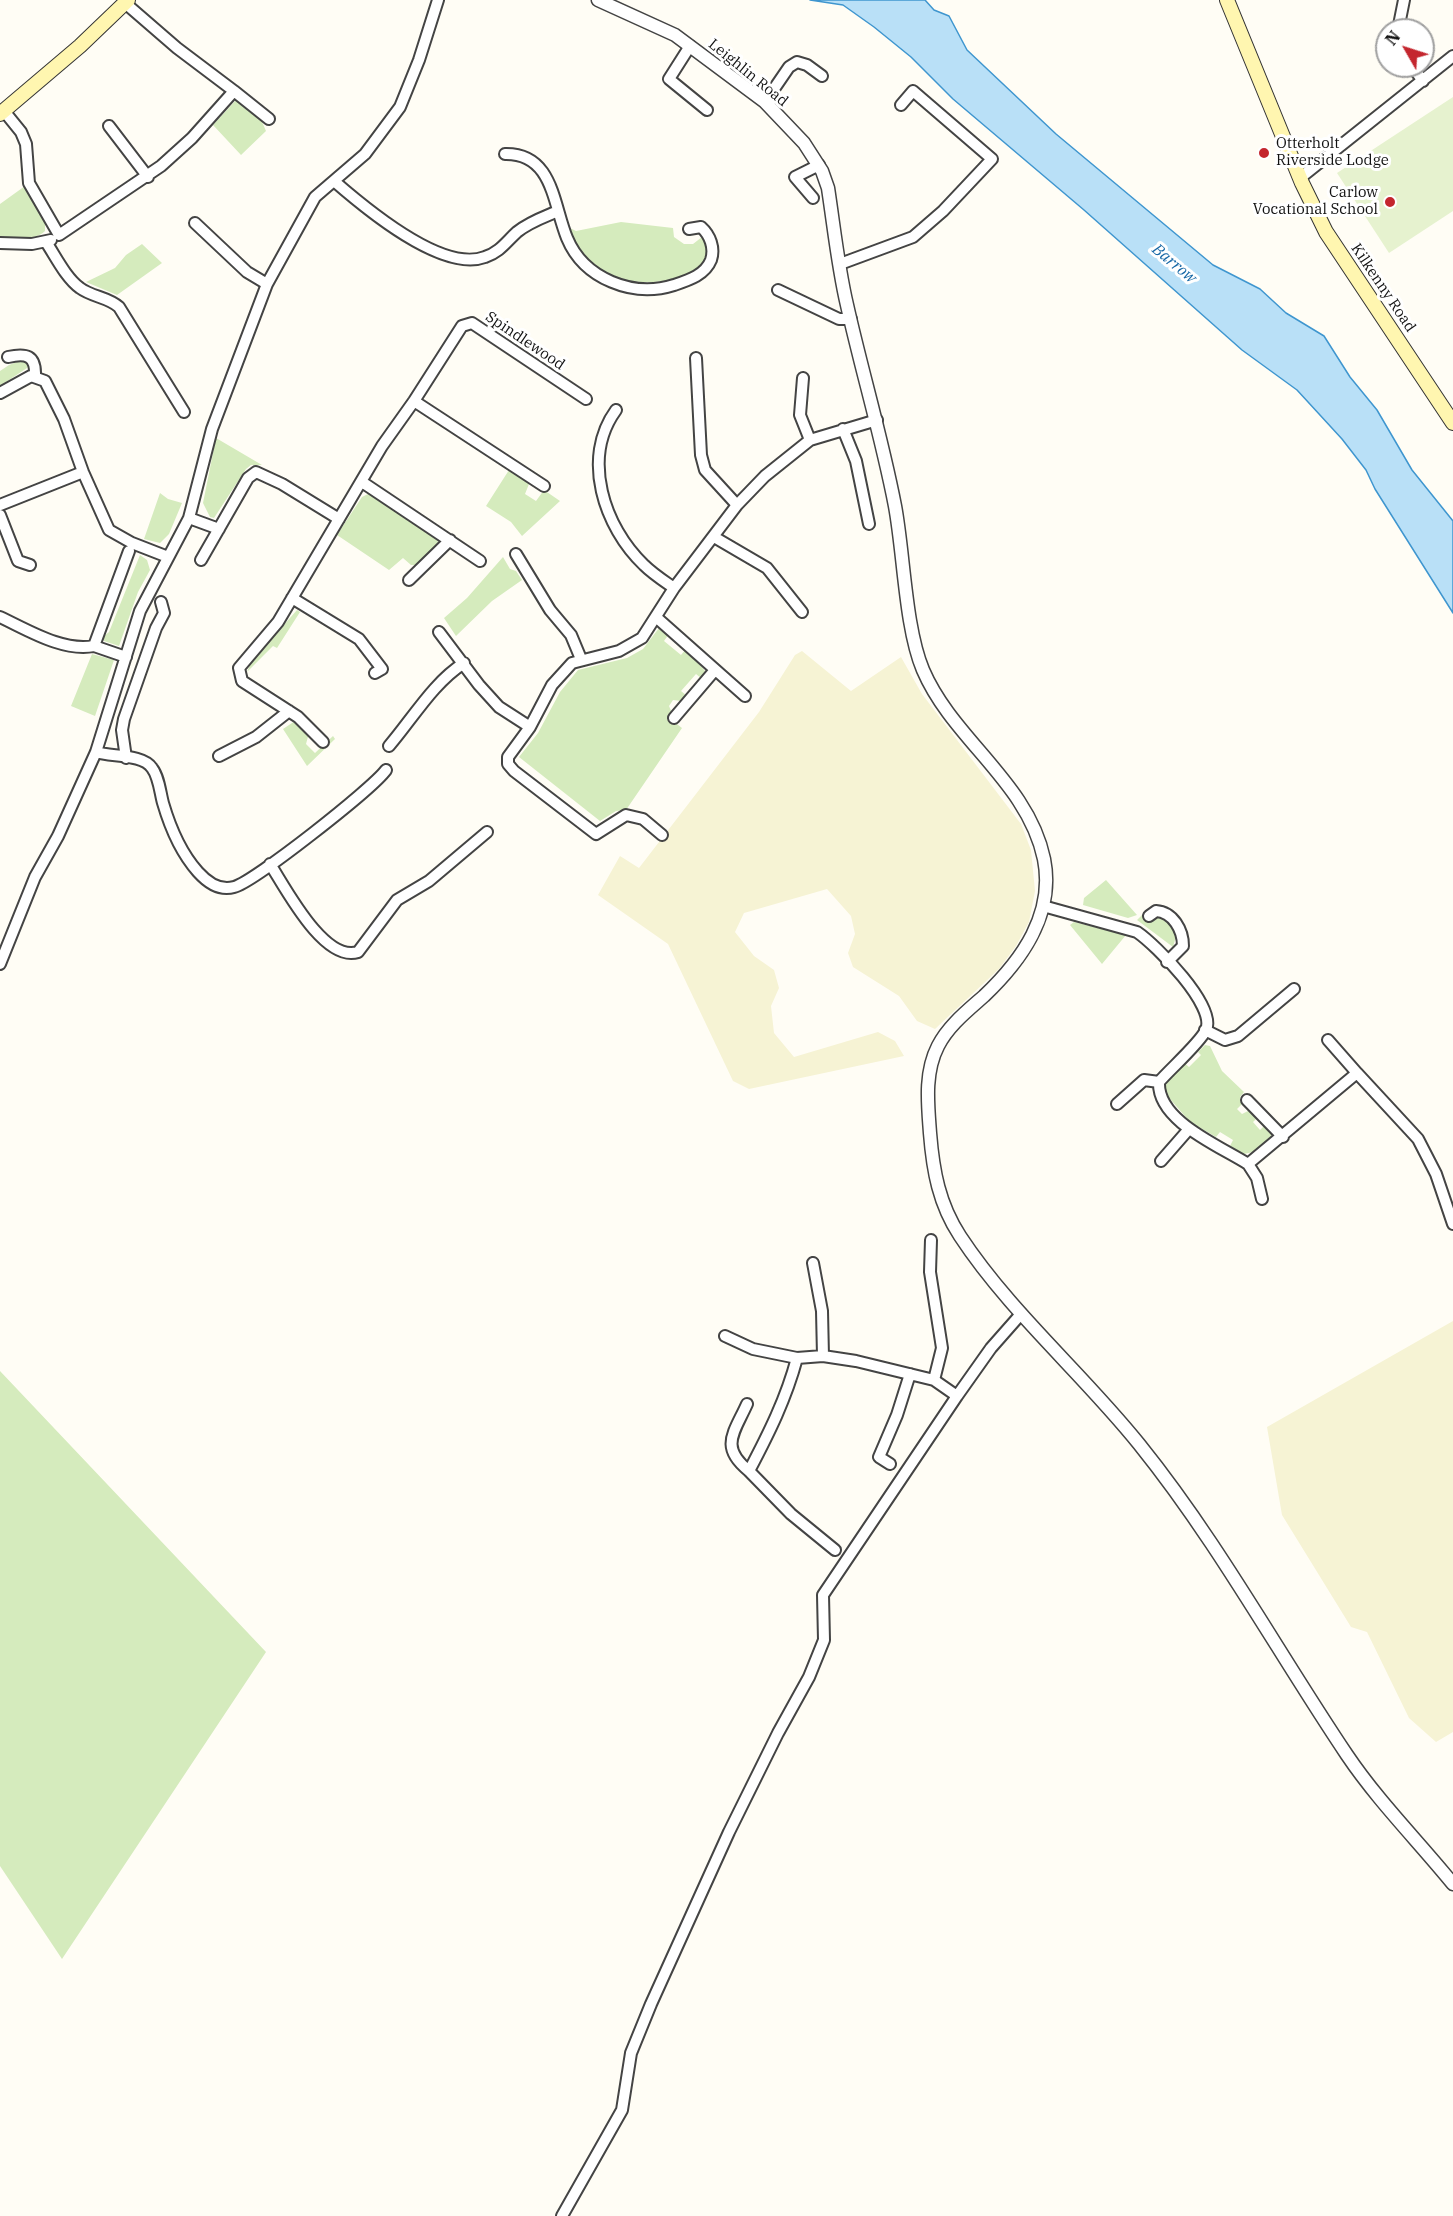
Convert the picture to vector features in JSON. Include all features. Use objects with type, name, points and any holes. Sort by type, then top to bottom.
[{"type":"main road","name":"Kilkenny Road","points":[[1227,0],[1300,178],[1329,236],[1453,423]]},
{"type":"main road","points":[[2,112],[127,2]]},
{"type":"street","points":[[0,964],[35,877],[58,836],[96,752],[140,610],[189,518],[210,436],[233,368],[267,284],[315,197],[365,154],[400,107],[415,71],[438,0]]},
{"type":"street","name":"Leighlin Road","points":[[598,0],[620,5],[663,27],[690,46],[765,102],[804,143],[819,165],[828,188],[850,319],[877,420],[894,502],[919,658],[939,702],[966,738],[1003,778],[1032,824],[1046,866],[1043,906],[1038,923],[1021,957],[955,1023],[939,1043],[929,1077],[932,1152],[938,1194],[959,1234],[1021,1314],[1064,1357],[1140,1444],[1212,1542],[1360,1773],[1453,1884]]},
{"type":"street","points":[[1400,18],[1404,0]]},
{"type":"street","points":[[127,2],[177,48],[269,119]]},
{"type":"street","points":[[690,46],[669,79],[707,110]]},
{"type":"street","points":[[1300,178],[1453,56]]},
{"type":"street","points":[[765,102],[789,67],[797,63],[807,65],[822,76]]},
{"type":"street","points":[[0,243],[46,242],[59,235],[148,177],[192,138],[234,91]]},
{"type":"street","points":[[840,264],[890,247],[924,229],[992,159],[913,91],[901,105]]},
{"type":"street","points":[[2,112],[21,132],[26,144],[29,183],[59,235]]},
{"type":"street","points":[[108,126],[148,177]]},
{"type":"street","points":[[505,154],[523,154],[543,172],[567,238],[581,260],[609,281],[636,289],[670,286],[706,270],[712,257],[710,240],[701,227],[689,229]]},
{"type":"street","points":[[813,198],[795,177],[819,165]]},
{"type":"street","points":[[334,181],[358,202],[411,238],[436,250],[469,260],[484,258],[500,251],[522,229],[558,211]]},
{"type":"street","points":[[195,223],[247,272],[267,284]]},
{"type":"street","points":[[46,242],[73,282],[82,290],[111,300],[119,307],[184,412]]},
{"type":"street","points":[[778,290],[839,319],[850,319]]},
{"type":"street","name":"Spindlewood","points":[[323,742],[289,711],[248,686],[238,674],[241,662],[278,622],[382,446],[462,326],[472,323],[586,399]]},
{"type":"street","points":[[8,357],[22,354],[33,359],[36,363],[35,376]]},
{"type":"street","points":[[696,358],[701,455],[705,470],[737,505]]},
{"type":"street","points":[[35,376],[45,381],[64,418],[83,472],[109,530],[132,543],[168,557]]},
{"type":"street","points":[[0,393],[35,376]]},
{"type":"street","points":[[803,378],[800,415],[810,440]]},
{"type":"street","points":[[414,401],[544,486]]},
{"type":"street","points":[[616,410],[604,427],[599,451],[601,489],[607,511],[625,543],[644,566],[674,588]]},
{"type":"street","points":[[662,834],[643,819],[626,815],[596,834],[514,771],[508,764],[508,757],[530,727],[552,685],[572,663],[619,651],[642,638],[657,618],[674,588],[737,505],[765,476],[810,440],[877,420]]},
{"type":"street","points":[[843,429],[856,461],[869,524]]},
{"type":"street","points":[[0,505],[83,472]]},
{"type":"street","points":[[201,560],[248,478],[256,472],[282,484],[339,519]]},
{"type":"street","points":[[362,482],[480,561]]},
{"type":"street","points":[[0,515],[18,561],[30,565]]},
{"type":"street","points":[[189,518],[219,529]]},
{"type":"street","points":[[714,537],[767,568],[802,612]]},
{"type":"street","points":[[409,580],[450,540]]},
{"type":"street","points":[[94,646],[129,551]]},
{"type":"street","points":[[516,554],[550,610],[572,635],[581,659]]},
{"type":"street","points":[[292,598],[359,639],[382,669],[375,674]]},
{"type":"street","points":[[126,758],[122,730],[150,643],[164,613],[160,602]]},
{"type":"street","points":[[0,617],[80,649],[94,646],[126,657]]},
{"type":"street","points":[[657,618],[745,696]]},
{"type":"street","points":[[439,632],[479,685],[500,707],[530,727]]},
{"type":"street","points":[[389,746],[430,695],[453,670],[464,663]]},
{"type":"street","points":[[674,718],[716,670]]},
{"type":"street","points":[[219,756],[256,737],[289,711]]},
{"type":"street","points":[[96,752],[142,760],[153,768],[178,840],[191,864],[204,879],[215,886],[235,887],[270,864],[369,788],[386,770]]},
{"type":"street","points":[[270,864],[316,933],[330,945],[352,954],[358,952],[397,900],[429,880],[487,832]]},
{"type":"street","points":[[1043,906],[1137,932],[1149,940],[1199,998],[1208,1018],[1205,1030],[1159,1082]]},
{"type":"street","points":[[1149,916],[1156,911],[1166,913],[1181,930],[1183,946],[1167,962]]},
{"type":"street","points":[[1205,1030],[1225,1040],[1238,1036],[1294,989]]},
{"type":"street","points":[[1328,1041],[1418,1139],[1436,1174],[1453,1224]]},
{"type":"street","points":[[1248,1164],[1357,1073]]},
{"type":"street","points":[[1117,1104],[1144,1080],[1159,1082]]},
{"type":"street","points":[[1159,1082],[1162,1098],[1172,1114],[1189,1129],[1248,1164],[1257,1178],[1262,1199]]},
{"type":"street","points":[[1248,1100],[1283,1137]]},
{"type":"street","points":[[1161,1161],[1189,1129]]},
{"type":"street","points":[[931,1240],[930,1272],[942,1348],[934,1380]]},
{"type":"street","points":[[813,1263],[822,1311],[822,1356]]},
{"type":"street","points":[[562,2216],[622,2110],[631,2053],[651,2004],[729,1832],[778,1732],[809,1677],[824,1640],[823,1596],[957,1396],[991,1348],[1021,1314]]},
{"type":"street","points":[[725,1336],[753,1349],[797,1358],[822,1356],[856,1361],[934,1380],[957,1396]]},
{"type":"street","points":[[748,1471],[776,1421],[789,1391],[797,1358]]},
{"type":"street","points":[[890,1464],[879,1457],[897,1415],[910,1374]]},
{"type":"street","points":[[747,1404],[734,1434],[732,1455],[791,1514],[835,1550]]},
{"type":"shaded area","points":[[802,651],[851,691],[901,657],[922,694],[1021,824],[1031,850],[1035,891],[1029,922],[1016,946],[999,969],[935,1029],[917,1021],[899,996],[853,967],[848,953],[855,934],[851,916],[827,889],[744,913],[735,932],[754,956],[774,970],[779,988],[771,1006],[774,1033],[794,1057],[878,1032],[895,1041],[904,1056],[749,1089],[733,1081],[668,944],[598,895],[620,856],[639,868],[759,712],[795,655]]},
{"type":"shaded area","points":[[1453,1321],[1453,1732],[1436,1742],[1409,1718],[1367,1632],[1351,1627],[1282,1515],[1267,1427]]},
{"type":"green space","points":[[1453,97],[1453,211],[1389,253],[1337,173]]},
{"type":"green space","points":[[237,99],[260,117],[266,131],[241,155],[213,125]]},
{"type":"green space","points":[[25,186],[45,219],[45,231],[30,238],[0,236],[0,204]]},
{"type":"green space","points":[[621,222],[673,228],[674,237],[684,244],[693,244],[702,237],[706,253],[702,265],[690,274],[674,279],[637,282],[620,279],[607,275],[593,266],[577,247],[566,226],[576,231]]},
{"type":"green space","points":[[142,244],[162,263],[117,295],[86,282],[115,268],[126,255]]},
{"type":"green space","points":[[25,359],[30,366],[0,386],[0,371]]},
{"type":"green space","points":[[216,438],[262,465],[251,465],[246,469],[214,518],[210,517],[203,503]]},
{"type":"green space","points":[[509,470],[529,484],[525,494],[536,501],[544,490],[560,501],[522,536],[511,522],[486,506]]},
{"type":"green space","points":[[160,493],[168,499],[182,503],[169,534],[160,543],[144,539]]},
{"type":"green space","points":[[370,493],[437,539],[439,545],[417,565],[411,565],[403,558],[389,570],[337,535],[362,497]]},
{"type":"green space","points":[[140,555],[147,560],[150,570],[138,592],[119,646],[104,641],[103,637],[109,632]]},
{"type":"green space","points":[[503,557],[510,569],[516,571],[522,580],[492,601],[456,636],[444,618],[467,598]]},
{"type":"green space","points":[[297,610],[300,612],[277,648],[273,646],[247,672],[251,662]]},
{"type":"green space","points":[[659,628],[669,634],[664,641],[681,655],[686,649],[705,671],[702,679],[696,674],[681,691],[687,696],[681,701],[673,700],[669,706],[672,713],[669,718],[682,728],[626,810],[616,811],[600,821],[519,757],[538,733],[560,692],[578,670],[627,658],[643,649]]},
{"type":"green space","points":[[92,654],[114,660],[95,716],[71,706]]},
{"type":"green space","points":[[295,721],[309,733],[306,744],[315,753],[333,736],[335,739],[307,766],[283,729]]},
{"type":"green space","points":[[1106,880],[1137,915],[1128,918],[1083,905],[1084,898]]},
{"type":"green space","points":[[1158,914],[1165,916],[1177,933],[1173,947],[1137,920],[1142,915],[1148,922]]},
{"type":"green space","points":[[1074,922],[1126,935],[1102,964],[1070,925]]},
{"type":"green space","points":[[1205,1045],[1210,1046],[1222,1071],[1244,1092],[1240,1097],[1242,1104],[1237,1109],[1242,1114],[1250,1110],[1258,1117],[1253,1122],[1260,1130],[1265,1125],[1271,1130],[1271,1138],[1253,1152],[1244,1154],[1230,1146],[1233,1140],[1220,1132],[1216,1137],[1190,1122],[1164,1092],[1167,1082],[1183,1062],[1189,1067],[1201,1055],[1198,1052]]},
{"type":"green space","points":[[0,1371],[266,1652],[62,1959],[0,1866]]},
{"type":"water","name":"Barrow","points":[[810,0],[925,0],[934,10],[949,16],[967,50],[1056,134],[1213,265],[1260,289],[1286,313],[1324,336],[1350,377],[1377,410],[1412,470],[1453,521],[1453,613],[1375,489],[1366,470],[1342,439],[1297,390],[1242,350],[1084,210],[953,99],[911,57],[874,27],[843,5]]},
{"type":"place","name":"Otterholt Riverside Lodge","points":[[1264,153]]},
{"type":"place","name":"Carlow Vocational School","points":[[1390,202]]}]
